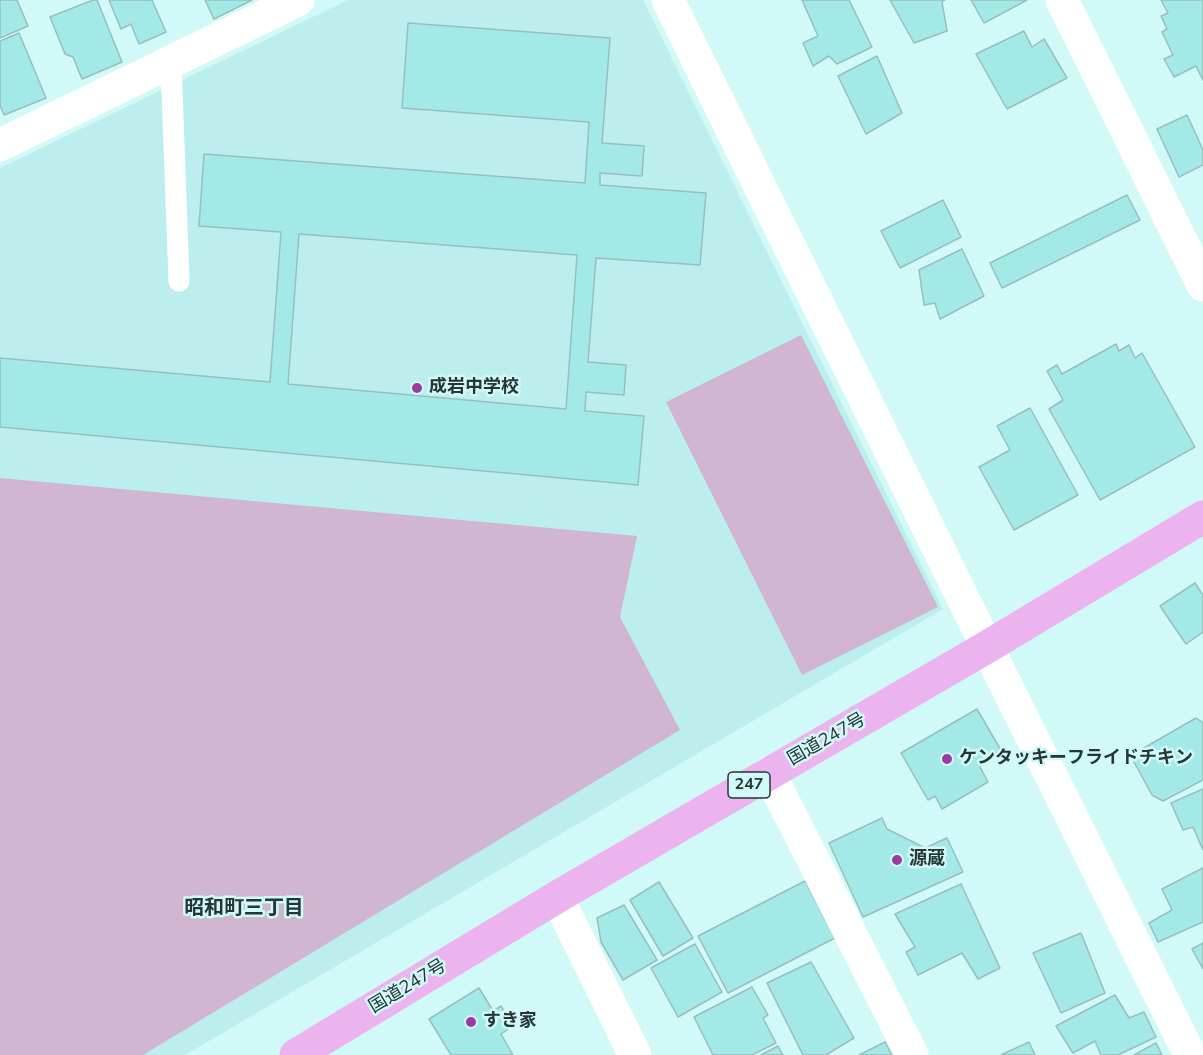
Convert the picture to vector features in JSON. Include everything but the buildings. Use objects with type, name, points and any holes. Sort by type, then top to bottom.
[{"type":"highway","name":"国道247号","points":[[296,1055],[557,897],[987,647],[1203,517]]},
{"type":"street","points":[[668,0],[1190,1055]]},
{"type":"street","points":[[1062,0],[1203,285]]},
{"type":"street","points":[[0,145],[171,63],[292,1]]},
{"type":"street","points":[[769,773],[912,1055]]},
{"type":"street","points":[[557,897],[635,1055]]},
{"type":"lane","points":[[171,63],[179,280]]},
{"type":"shaded area","name":"成岩中学校","points":[[348,0],[643,0],[943,609],[185,1055],[0,1055],[0,168]]},
{"type":"shaded area","points":[[801,335],[938,607],[802,675],[666,402]]},
{"type":"shaded area","points":[[0,478],[637,536],[620,617],[680,730],[143,1055],[0,1055]]},
{"type":"place","name":"成岩中学校","points":[[417,388]]},
{"type":"place","name":"ケンタッキーフライドチキン","points":[[947,759]]},
{"type":"place","name":"源蔵","points":[[897,860]]},
{"type":"place","name":"すき家","points":[[471,1022]]},
{"type":"district","name":"昭和町三丁目","points":[[244,909]]}]
